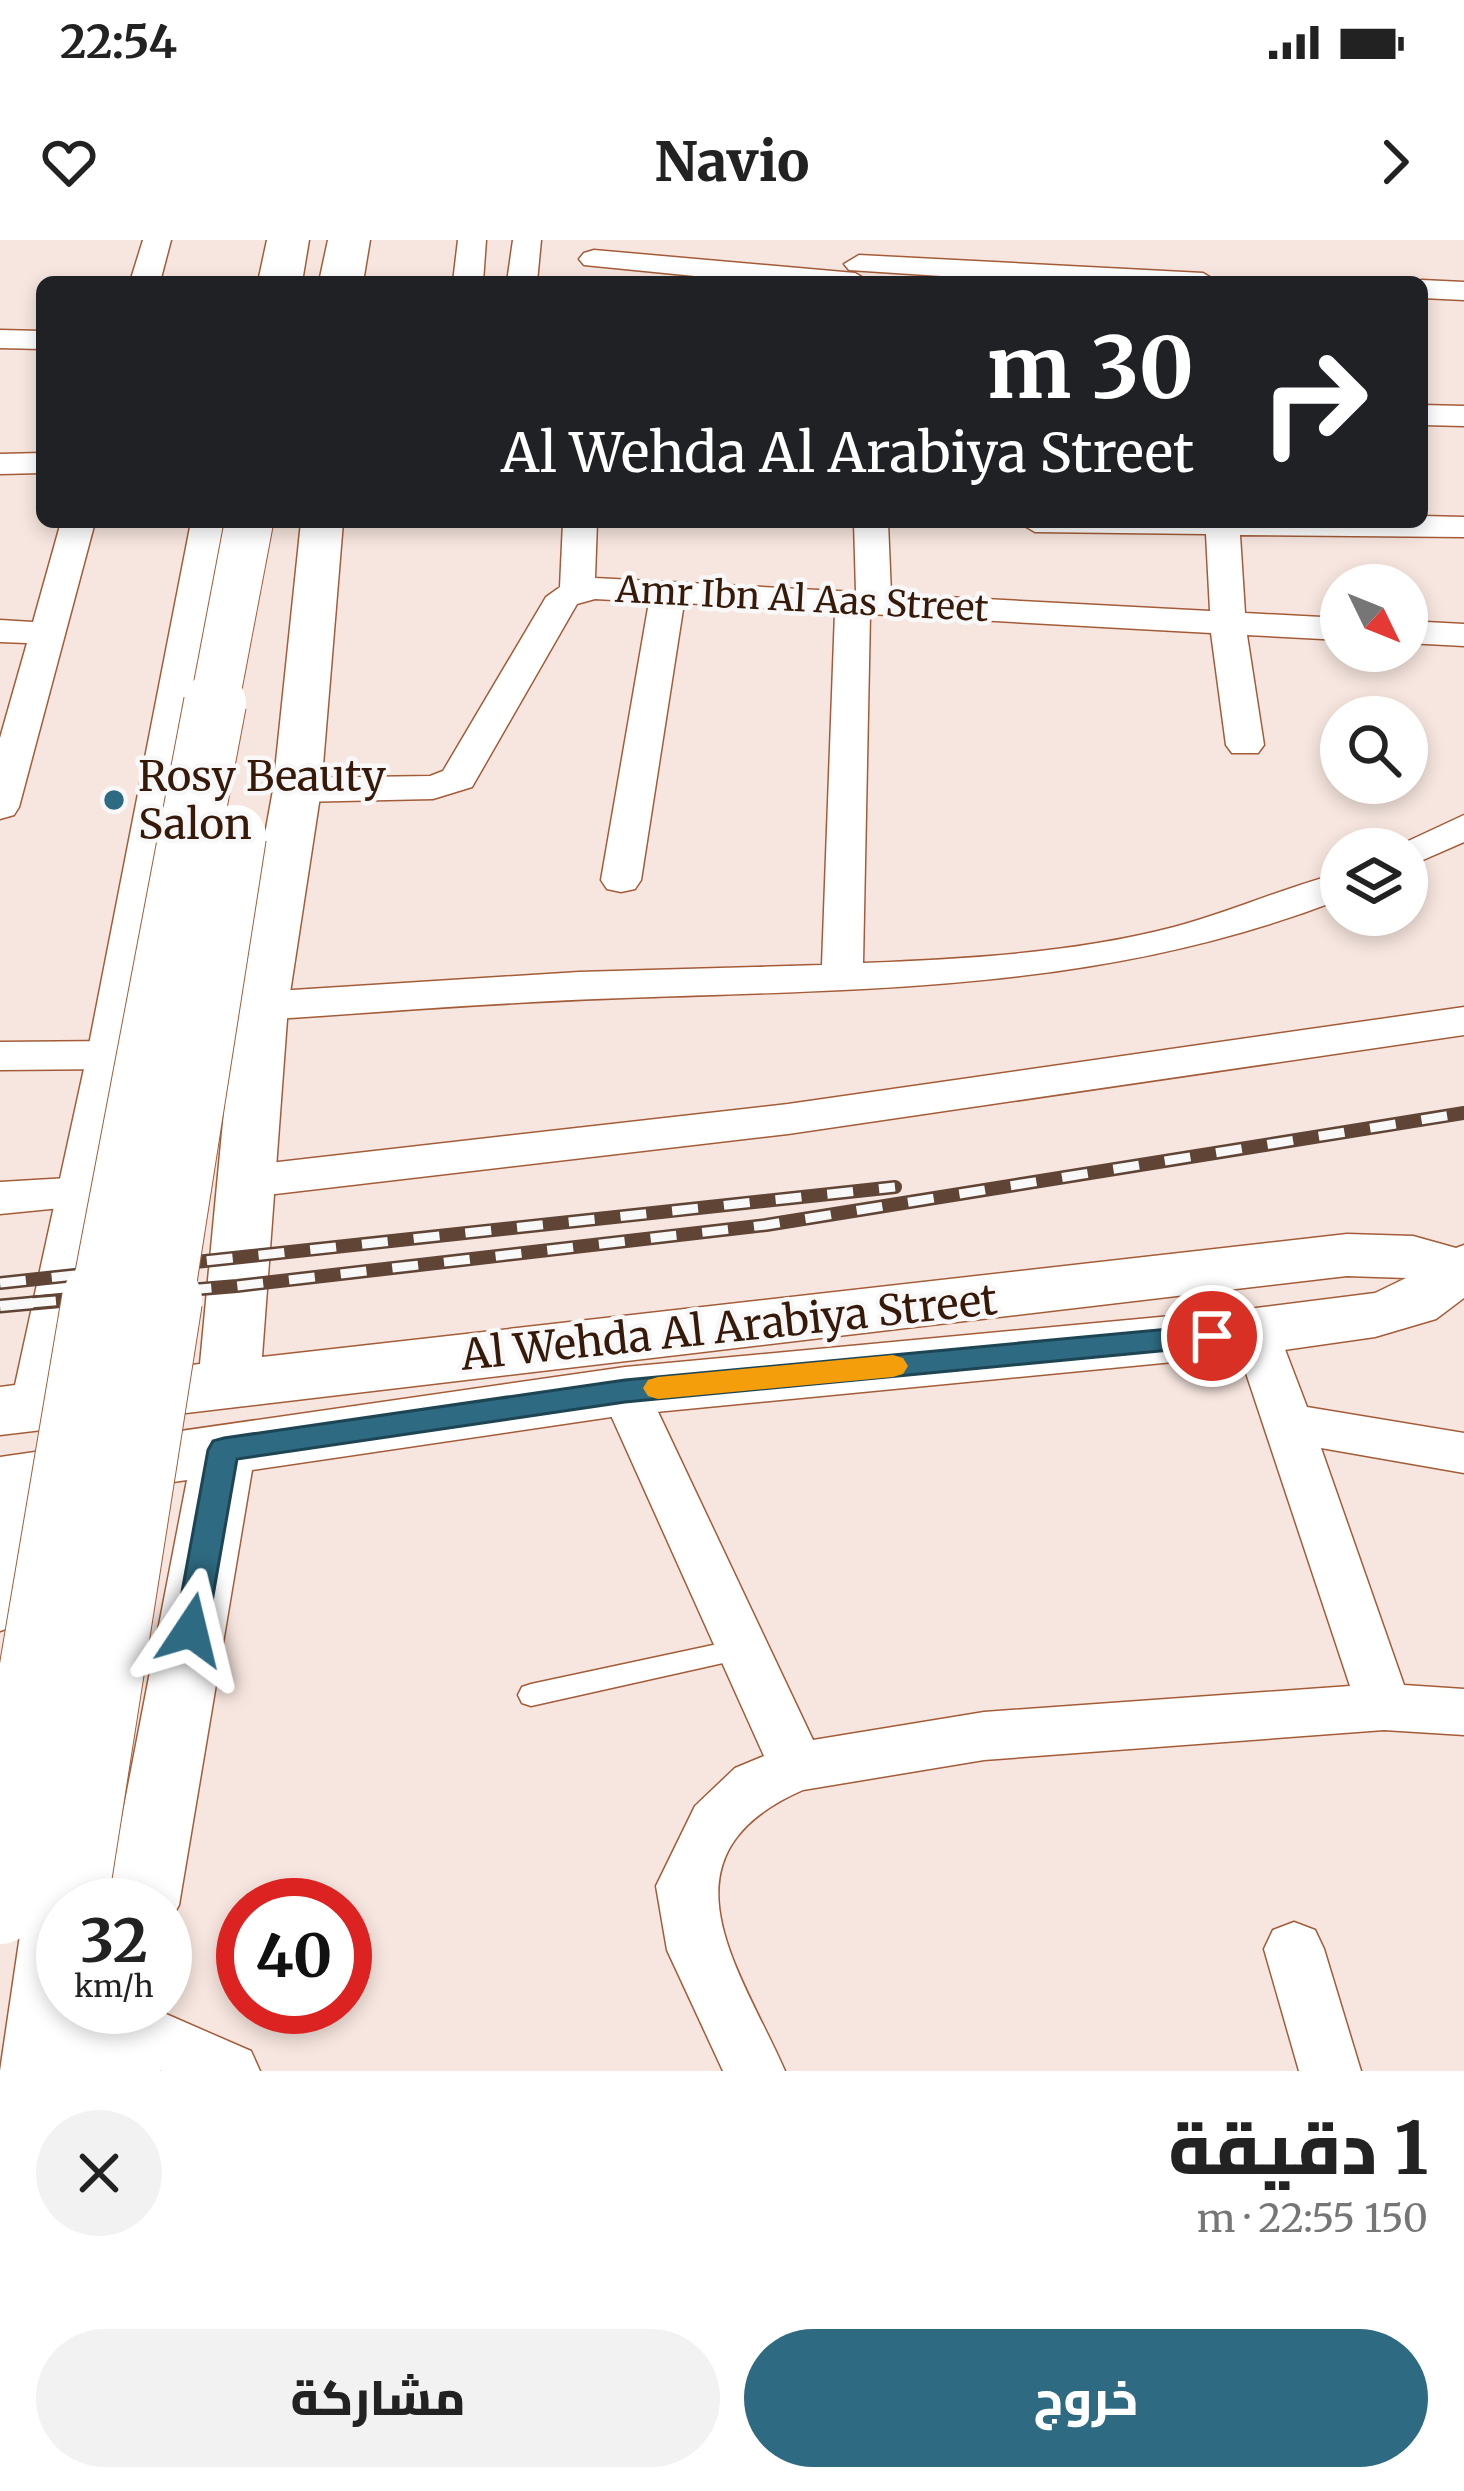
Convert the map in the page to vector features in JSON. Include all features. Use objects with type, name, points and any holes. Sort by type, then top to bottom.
[{"type":"main road","points":[[281,276],[288,240]]},
{"type":"main road","points":[[342,276],[350,240]]},
{"type":"main road","points":[[0,1906],[82,1410],[248,528]]},
{"type":"main road","points":[[72,1878],[139,1426],[285,528]]},
{"type":"main road","points":[[43,2071],[48,2034]]},
{"type":"street","points":[[147,276],[157,240]]},
{"type":"street","points":[[468,276],[472,240]]},
{"type":"street","points":[[523,276],[527,240]]},
{"type":"street","points":[[594,260],[1157,276]]},
{"type":"street","points":[[1428,289],[1464,290]]},
{"type":"street","points":[[0,339],[36,340]]},
{"type":"street","points":[[1428,415],[1464,416]]},
{"type":"street","points":[[0,464],[36,463]]},
{"type":"street","points":[[1428,527],[1464,527]]},
{"type":"street","points":[[0,807],[76,528]]},
{"type":"street","points":[[21,1407],[85,1192],[211,528]]},
{"type":"street","points":[[229,1382],[242,1182],[261,1006],[297,790],[321,528]]},
{"type":"street","points":[[577,591],[580,528]]},
{"type":"street","points":[[842,977],[870,528]]},
{"type":"street","points":[[1222,528],[1228,623],[1245,745]]},
{"type":"street","name":"Amr Ibn Al Aas Street","points":[[297,790],[434,787],[458,779],[564,597],[577,591],[1320,628]]},
{"type":"street","points":[[621,880],[668,592]]},
{"type":"street","points":[[0,631],[48,633]]},
{"type":"street","points":[[1428,633],[1464,635]]},
{"type":"street","points":[[1428,845],[1464,827]]},
{"type":"street","points":[[261,1006],[617,984],[842,977],[1077,957],[1251,917],[1320,892]]},
{"type":"street","points":[[242,1182],[788,1119],[1464,1021]]},
{"type":"street","points":[[0,1056],[114,1055]]},
{"type":"street","points":[[0,1198],[85,1192]]},
{"type":"street","name":"Al Wehda Al Arabiya Street","points":[[13,1480],[625,1391],[805,1347],[1347,1255],[1413,1257],[1462,1270]]},
{"type":"street","name":"Al Wehda Al Arabiya Street","points":[[21,1407],[229,1382],[805,1347],[1256,1331],[1396,1310],[1462,1270]]},
{"type":"street","points":[[1256,1331],[1384,1708]]},
{"type":"street","points":[[625,1391],[741,1649],[776,1776]]},
{"type":"street","points":[[1285,1423],[1464,1453]]},
{"type":"street","points":[[147,1878],[224,1450]]},
{"type":"street","points":[[0,1604],[13,1480]]},
{"type":"street","points":[[754,2071],[697,1950],[685,1886],[715,1825],[776,1776],[984,1736],[1384,1708],[1464,1712]]},
{"type":"street","points":[[0,1906],[36,1905]]},
{"type":"street","points":[[1294,1949],[1330,2071]]},
{"type":"street","points":[[126,2034],[229,2071]]},
{"type":"lane","points":[[531,1695],[741,1649]]},
{"type":"railway","points":[[61,1300],[237,1286],[766,1225],[1464,1113]]},
{"type":"railway","points":[[0,1283],[895,1187]]},
{"type":"railway","points":[[0,1306],[61,1300]]},
{"type":"railway","points":[[30,1303],[61,1300]]},
{"type":"railway","points":[[61,1300],[66,1300]]},
{"type":"slow traffic","points":[[658,1388],[893,1366]]},
{"type":"place","name":"Rosy Beauty Salon","points":[[114,800]]},
{"type":"route","points":[[191,1630],[224,1450],[625,1391],[1212,1336]]}]
